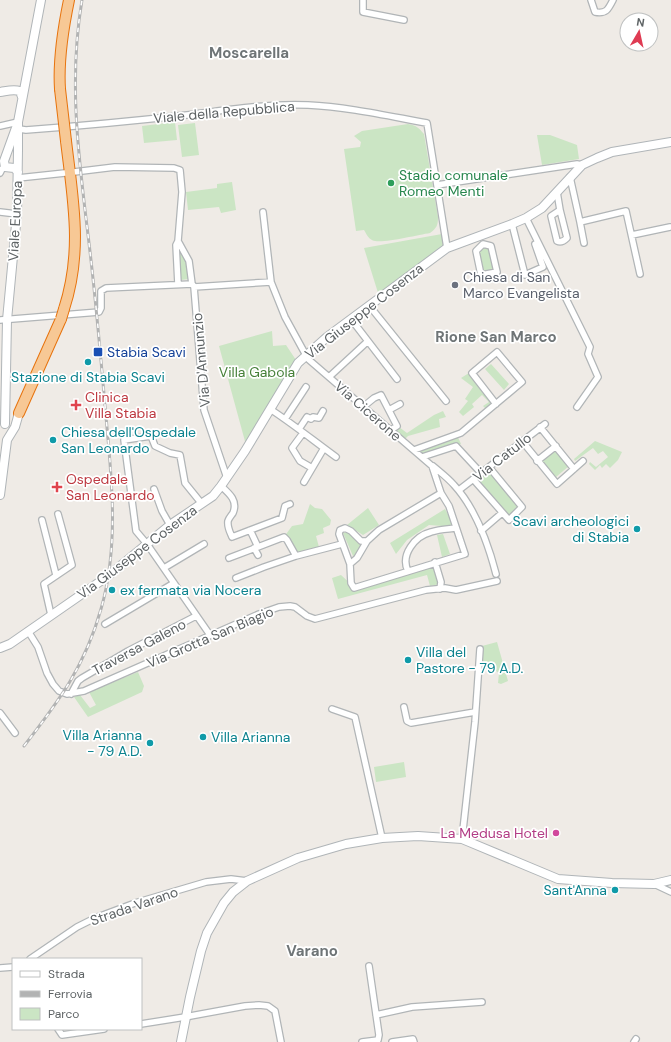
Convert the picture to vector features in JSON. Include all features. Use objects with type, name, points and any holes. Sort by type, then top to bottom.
[{"type":"highway","points":[[19,413],[63,314],[73,275],[76,249],[75,218],[60,89],[60,56],[69,0]]},
{"type":"main road","name":"Viale Europa","points":[[0,490],[8,422],[4,320],[17,214],[12,170],[18,150],[18,126],[22,97],[41,0]]},
{"type":"main road","points":[[13,90],[26,79]]},
{"type":"main road","points":[[0,92],[13,90],[20,91],[22,97]]},
{"type":"main road","points":[[12,170],[4,161],[18,126]]},
{"type":"main road","name":"Via Giuseppe Cosenza","points":[[0,648],[10,644],[108,576],[170,525],[202,504],[221,486],[245,451],[298,364],[327,337],[447,248],[482,240],[526,218],[542,208],[582,165],[612,152],[671,142]]},
{"type":"main road","points":[[8,148],[14,146],[18,150]]},
{"type":"main road","points":[[8,422],[19,413]]},
{"type":"main road","points":[[0,490],[0,495]]},
{"type":"main road","points":[[181,1042],[185,1017],[200,955],[207,933],[224,903],[233,892],[247,881],[298,858],[346,844],[382,838],[418,836],[462,839],[558,879],[654,884],[671,880]]},
{"type":"street","points":[[364,0],[363,12],[404,20]]},
{"type":"street","points":[[591,0],[595,12],[602,13],[608,10],[613,0]]},
{"type":"street","name":"Viale della Repubblica","points":[[0,126],[18,126],[26,130],[112,123],[281,105],[307,105],[344,108],[428,124],[437,185]]},
{"type":"street","points":[[447,248],[437,185],[577,164],[582,165]]},
{"type":"street","points":[[74,172],[114,167],[174,168],[180,170],[182,192],[178,241],[176,245],[178,284]]},
{"type":"street","points":[[12,170],[65,173]]},
{"type":"street","points":[[570,177],[584,243]]},
{"type":"street","points":[[557,192],[567,238],[563,242],[559,242],[557,240],[551,216],[560,210]]},
{"type":"street","points":[[580,222],[626,211],[640,274]]},
{"type":"street","points":[[0,212],[17,214]]},
{"type":"street","name":"Via Cicerone","points":[[263,212],[271,282],[285,317],[308,359],[454,484],[471,506],[489,549],[496,574]]},
{"type":"street","points":[[526,218],[590,347],[588,354],[598,377],[577,407]]},
{"type":"street","points":[[512,224],[525,275],[543,267],[534,239]]},
{"type":"street","points":[[632,235],[670,227]]},
{"type":"street","points":[[482,240],[491,246],[497,272],[481,275],[476,251],[482,240]]},
{"type":"street","name":"Via D'Annunzio","points":[[178,241],[189,260],[193,285],[204,410],[227,478]]},
{"type":"street","points":[[4,320],[99,312],[101,291],[106,288],[178,284],[193,285],[271,282]]},
{"type":"street","points":[[371,305],[372,310],[406,349],[446,401]]},
{"type":"street","points":[[351,319],[397,379]]},
{"type":"street","points":[[329,377],[368,341]]},
{"type":"street","points":[[414,450],[462,433],[522,382],[497,352],[472,373],[496,404]]},
{"type":"street","points":[[285,419],[306,387]]},
{"type":"street","points":[[363,407],[374,398],[381,395],[397,426],[391,430]]},
{"type":"street","points":[[389,410],[400,404]]},
{"type":"street","points":[[270,409],[336,457]]},
{"type":"street","points":[[312,468],[300,461],[292,448],[307,417],[311,419],[313,417],[319,418],[323,411]]},
{"type":"street","name":"Via Catullo","points":[[459,490],[542,426],[556,446]]},
{"type":"street","points":[[202,504],[185,483],[180,455],[170,453],[155,446],[151,436],[124,440],[136,531],[147,544],[210,635]]},
{"type":"street","points":[[522,441],[557,484],[583,461]]},
{"type":"street","points":[[422,457],[456,446],[481,473]]},
{"type":"street","points":[[537,461],[556,446],[574,469]]},
{"type":"street","points":[[304,482],[324,448]]},
{"type":"street","name":"Via Cicerone","points":[[432,466],[441,493],[449,506],[465,554],[436,562]]},
{"type":"street","points":[[473,479],[509,520],[522,507],[489,467]]},
{"type":"street","points":[[221,486],[235,502],[235,507],[228,522],[228,528],[232,537],[282,518],[285,506],[290,504]]},
{"type":"street","points":[[154,488],[162,511],[170,525]]},
{"type":"street","points":[[350,564],[357,558],[367,541],[379,530],[441,493]]},
{"type":"street","points":[[481,531],[502,513]]},
{"type":"street","points":[[51,615],[44,584],[72,565],[58,514]]},
{"type":"street","points":[[42,520],[56,575]]},
{"type":"street","points":[[367,541],[361,541],[351,530],[345,528],[340,530],[339,534],[350,564],[351,582],[354,588],[436,562],[441,582],[440,588]]},
{"type":"street","points":[[408,571],[406,567],[407,552],[411,545],[421,536],[430,532],[456,528]]},
{"type":"street","points":[[250,530],[259,558],[264,567]]},
{"type":"street","points":[[229,558],[284,537],[296,556]]},
{"type":"street","points":[[164,568],[204,544]]},
{"type":"street","points":[[236,578],[296,556],[342,544]]},
{"type":"street","name":"Via Grotta San Biagio","points":[[72,694],[91,688],[210,635],[279,607],[295,607],[307,616],[315,619],[440,588],[456,590],[497,581]]},
{"type":"street","points":[[105,624],[174,583]]},
{"type":"street","name":"Traversa Galeno","points":[[72,694],[78,681],[82,678],[196,616]]},
{"type":"street","points":[[28,631],[38,647],[47,673],[53,684],[59,691],[72,694]]},
{"type":"street","points":[[462,839],[476,712],[480,649]]},
{"type":"street","points":[[404,707],[407,721],[411,723],[476,712]]},
{"type":"street","points":[[332,709],[355,717],[382,838]]},
{"type":"street","points":[[0,713],[15,733]]},
{"type":"street","name":"Strada Varano","points":[[31,958],[77,927],[94,918],[206,882],[231,879],[247,881]]},
{"type":"street","points":[[654,884],[671,892]]},
{"type":"street","points":[[362,1042],[378,1040],[379,1035],[369,966]]},
{"type":"street","points":[[0,968],[12,967]]},
{"type":"street","points":[[376,1015],[412,1007],[482,1002]]},
{"type":"street","points":[[142,1024],[245,1006],[268,1006],[275,1011],[281,1042]]},
{"type":"street","points":[[59,1030],[62,1035],[85,1030]]},
{"type":"street","points":[[392,1042],[413,1039],[414,1042]]},
{"type":"green space","points":[[175,122],[177,140],[144,143],[142,126]]},
{"type":"green space","points":[[195,123],[199,155],[182,157],[178,125]]},
{"type":"green space","name":"Stadio comunale Romeo Menti","points":[[408,124],[417,127],[424,134],[438,217],[436,228],[430,233],[386,241],[371,240],[364,230],[356,231],[344,149],[360,147],[361,142],[354,136],[362,131]]},
{"type":"green space","points":[[537,135],[550,135],[577,145],[579,159],[542,165]]},
{"type":"green space","points":[[232,182],[236,210],[221,213],[219,207],[188,210],[186,192],[217,188],[217,184]]},
{"type":"green space","points":[[442,234],[444,249],[379,296],[364,248]]},
{"type":"green space","points":[[483,244],[491,246],[497,269],[481,275],[476,251]]},
{"type":"green space","points":[[178,246],[180,246],[181,253],[188,264],[189,279],[181,280]]},
{"type":"green space","name":"Villa Gabola","points":[[272,331],[273,346],[286,345],[298,363],[246,445],[219,346]]},
{"type":"green space","points":[[491,364],[509,384],[504,390],[485,369]]},
{"type":"green space","points":[[469,373],[493,402],[486,409],[483,406],[489,402],[482,395],[472,404],[474,407],[463,416],[459,412],[468,401],[465,399],[473,387],[461,378]]},
{"type":"green space","points":[[443,411],[446,417],[439,419],[440,427],[408,436],[404,440],[393,430],[399,427],[407,433],[434,415]]},
{"type":"green space","points":[[457,435],[461,444],[422,456],[414,449]]},
{"type":"green space","points":[[595,441],[622,452],[618,460],[610,468],[606,464],[602,468],[600,465],[595,470],[589,464],[590,462],[596,467],[608,457],[603,451],[598,454],[593,448],[575,461],[574,459]]},
{"type":"green space","points":[[556,449],[569,466],[556,477],[542,461]]},
{"type":"green space","points":[[489,469],[521,506],[510,519],[476,479]]},
{"type":"green space","points":[[310,504],[315,508],[322,509],[331,520],[330,525],[323,528],[324,533],[316,536],[319,547],[315,548],[316,550],[296,556],[284,537],[292,526],[303,524]]},
{"type":"green space","points":[[368,508],[379,525],[363,535],[347,525]]},
{"type":"green space","points":[[445,509],[455,527],[429,525],[407,540],[396,554],[390,543]]},
{"type":"green space","points":[[350,531],[360,542],[361,547],[357,555],[353,556],[343,533]]},
{"type":"green space","points":[[443,534],[450,554],[442,557],[437,535]]},
{"type":"green space","points":[[434,563],[440,584],[430,586],[427,575],[338,599],[332,578],[341,575],[355,588]]},
{"type":"green space","points":[[497,642],[508,681],[501,684],[498,683],[499,673],[484,669],[480,665],[481,652],[484,650],[482,646]]},
{"type":"green space","points":[[138,672],[144,686],[142,692],[88,717],[74,697],[80,695],[90,708],[96,705],[89,692]]},
{"type":"green space","points":[[404,762],[406,777],[376,782],[374,767]]},
{"type":"railway","points":[[24,746],[60,698],[79,666],[87,648],[95,629],[107,586],[112,538],[112,489],[110,465],[92,265],[76,122],[76,61],[82,0]]},
{"type":"place","name":"Stadio comunale Romeo Menti","points":[[391,183]]},
{"type":"place","name":"Chiesa di San Marco Evangelista","points":[[455,285]]},
{"type":"place","name":"Stabia Scavi","points":[[98,352]]},
{"type":"place","name":"Stazione di Stabia Scavi","points":[[88,362]]},
{"type":"place","name":"Clinica Villa Stabia","points":[[76,405]]},
{"type":"place","name":"Chiesa dell'Ospedale San Leonardo","points":[[53,440]]},
{"type":"place","name":"Ospedale San Leonardo","points":[[57,487]]},
{"type":"place","name":"Scavi archeologici di Stabia","points":[[637,529]]},
{"type":"place","name":"ex fermata via Nocera","points":[[112,590]]},
{"type":"place","name":"Villa del Pastore - 79 A.D.","points":[[408,660]]},
{"type":"place","name":"Villa Arianna","points":[[203,737]]},
{"type":"place","name":"Villa Arianna - 79 A.D.","points":[[150,743]]},
{"type":"place","name":"La Medusa Hotel","points":[[556,833]]},
{"type":"place","name":"Sant'Anna","points":[[615,890]]},
{"type":"district","name":"Moscarella","points":[[249,53]]},
{"type":"district","name":"Rione San Marco","points":[[496,337]]},
{"type":"district","name":"Varano","points":[[312,951]]}]
